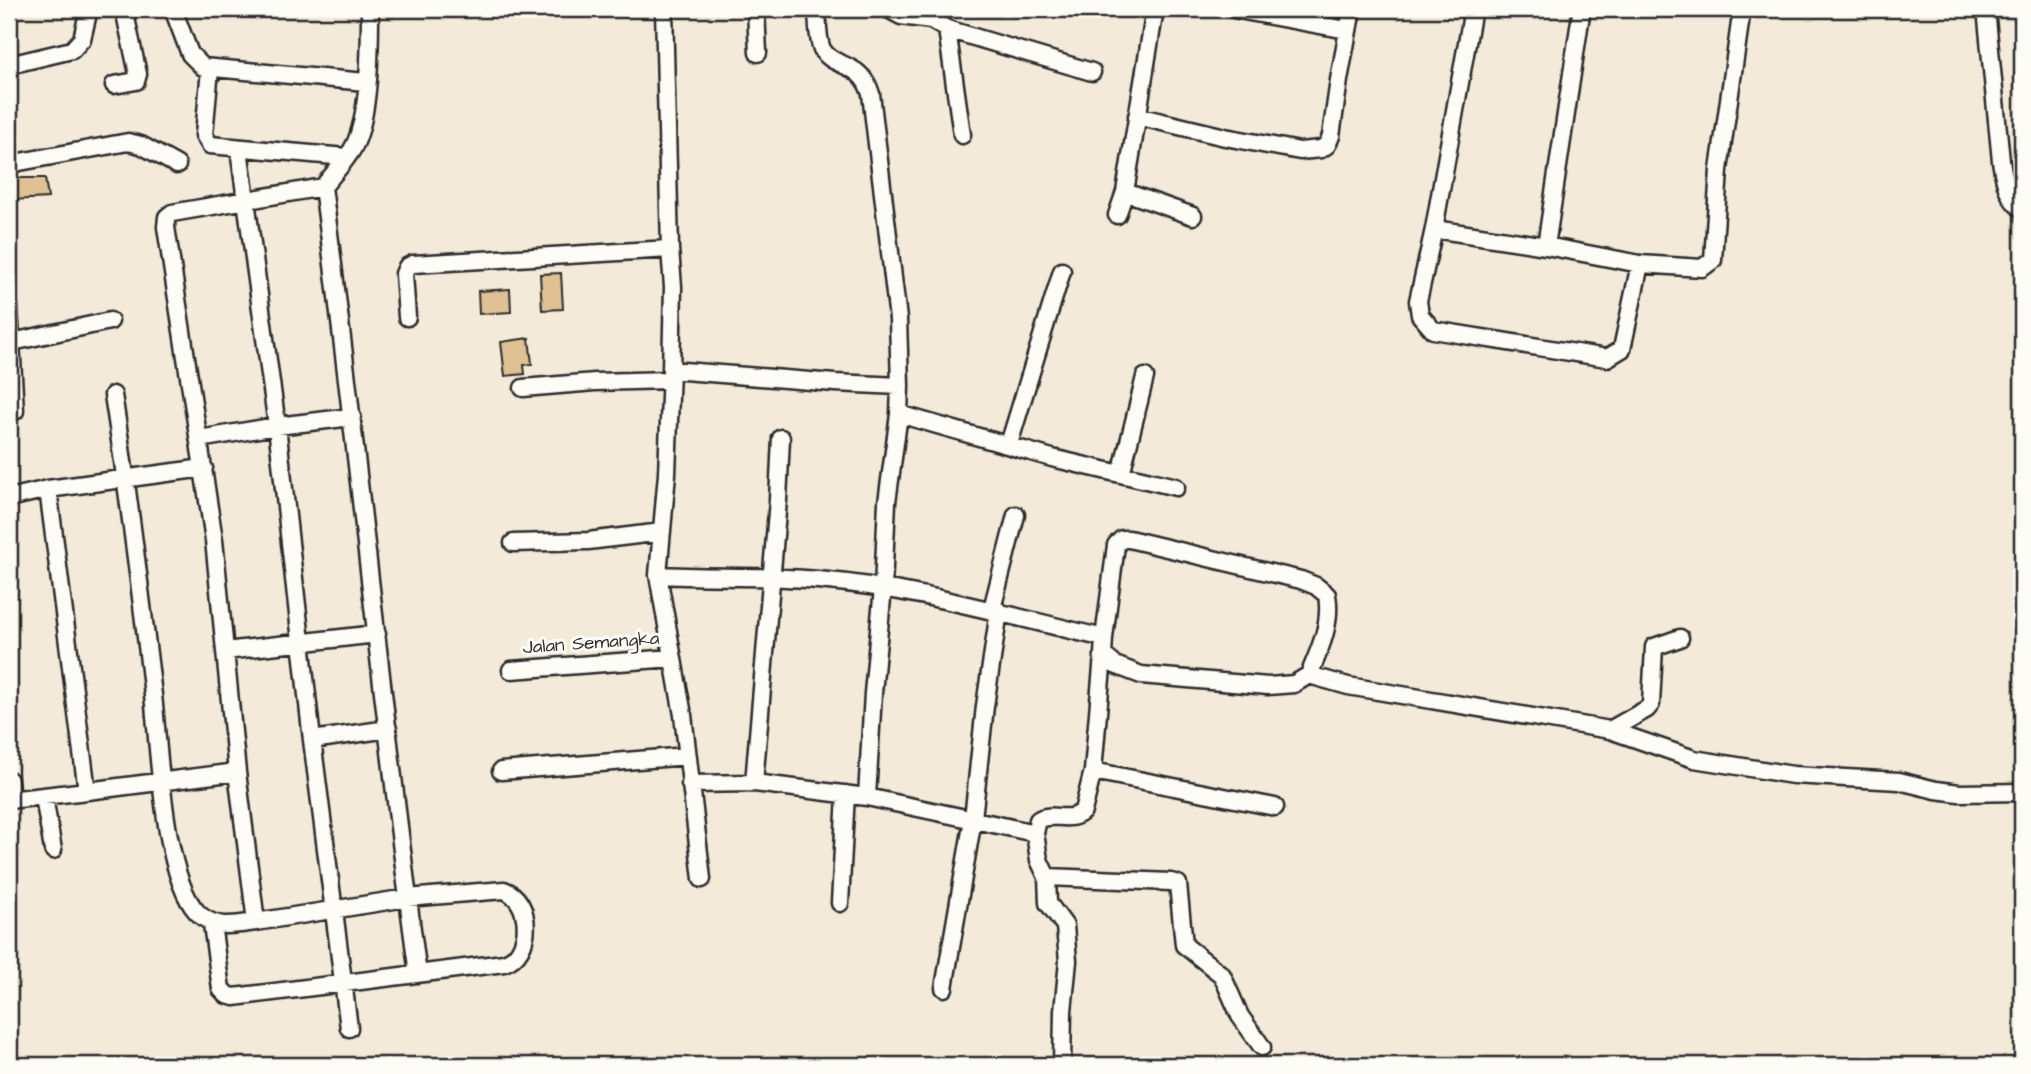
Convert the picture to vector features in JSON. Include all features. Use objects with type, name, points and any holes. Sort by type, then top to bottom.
[{"type":"street","points":[[9,65],[72,50],[82,39],[89,9]]},
{"type":"street","points":[[114,85],[130,83],[136,80],[138,74],[124,9]]},
{"type":"street","points":[[173,9],[190,54],[197,63],[210,69],[366,82]]},
{"type":"street","points":[[256,922],[204,468],[168,239],[167,217],[172,213],[323,187],[353,148],[359,132],[366,82],[370,9]]},
{"type":"street","points":[[664,9],[673,287],[671,375],[658,575],[688,756],[702,880]]},
{"type":"street","points":[[756,9],[758,53]]},
{"type":"street","points":[[817,9],[823,50],[828,56],[850,66],[861,75],[871,94],[898,319],[899,414],[887,502],[867,797]]},
{"type":"street","points":[[888,9],[901,16],[931,20],[947,29],[1092,72]]},
{"type":"street","points":[[1118,215],[1125,192],[1155,9]]},
{"type":"street","points":[[1233,9],[1347,30]]},
{"type":"street","points":[[1137,116],[1300,151],[1321,149],[1327,145],[1331,136],[1352,9]]},
{"type":"street","points":[[1473,9],[1434,229],[1418,301],[1420,315],[1433,330],[1607,358],[1622,349],[1640,264]]},
{"type":"street","points":[[1434,229],[1640,264],[1702,268],[1713,260],[1719,170],[1742,9]]},
{"type":"street","points":[[1986,9],[2005,184],[2014,203],[2022,209]]},
{"type":"street","points":[[1546,246],[1581,14]]},
{"type":"street","points":[[947,29],[962,135]]},
{"type":"street","points":[[210,69],[204,135],[205,141],[210,145],[346,157]]},
{"type":"street","points":[[9,164],[128,142],[141,145],[177,165]]},
{"type":"street","points":[[239,149],[277,426],[312,740],[349,1028]]},
{"type":"street","points":[[323,187],[418,974]]},
{"type":"street","points":[[1125,192],[1193,216]]},
{"type":"street","points":[[407,317],[404,274],[407,267],[413,264],[670,249]]},
{"type":"street","points":[[1009,444],[1062,271]]},
{"type":"street","points":[[9,306],[15,411]]},
{"type":"street","points":[[12,342],[110,321]]},
{"type":"street","points":[[523,388],[671,375],[900,386]]},
{"type":"street","points":[[1121,474],[1145,377]]},
{"type":"street","points":[[113,395],[127,478],[174,863],[183,891],[197,912],[212,924],[224,926],[407,898],[504,890],[518,898],[525,921],[523,945],[514,960],[234,997],[221,989],[212,924]]},
{"type":"street","points":[[899,414],[1052,458],[1176,487]]},
{"type":"street","points":[[199,439],[352,417]]},
{"type":"street","points":[[754,783],[778,500],[780,438]]},
{"type":"street","points":[[9,498],[48,489],[204,468]]},
{"type":"street","points":[[48,489],[87,791]]},
{"type":"street","points":[[944,988],[973,819],[996,610],[1016,515]]},
{"type":"street","points":[[513,543],[588,541],[662,533]]},
{"type":"street","points":[[1062,1065],[1067,940],[1065,926],[1048,903],[1046,877],[1039,860],[1035,833],[1038,820],[1042,817],[1071,818],[1079,816],[1083,811],[1093,771],[1104,638],[1116,545],[1122,539],[1129,539],[1301,580],[1316,586],[1327,595],[1330,609],[1326,633],[1310,675],[1294,684],[1268,686],[1141,675],[1115,665],[1103,655]]},
{"type":"street","points":[[658,575],[818,580],[883,588],[996,610],[1104,638]]},
{"type":"street","points":[[225,651],[377,634]]},
{"type":"street","points":[[1610,730],[1651,705],[1654,647],[1679,638]]},
{"type":"street","name":"Jalan Semangka","points":[[511,670],[673,658]]},
{"type":"street","points":[[1310,675],[1361,688],[1610,730],[1694,759],[1793,775],[1899,781],[1959,793],[2022,792]]},
{"type":"street","points":[[312,740],[388,729]]},
{"type":"street","points":[[501,771],[688,756]]},
{"type":"street","points":[[1093,771],[1275,807]]},
{"type":"street","points":[[9,780],[10,800],[237,772]]},
{"type":"street","points":[[690,784],[754,783],[846,794],[1035,833]]},
{"type":"street","points":[[840,903],[846,794]]},
{"type":"street","points":[[44,797],[53,850]]},
{"type":"street","points":[[1046,877],[1178,884],[1184,946],[1222,975],[1240,1016],[1262,1047]]},
{"type":"building","points":[[13,178],[45,178],[48,198],[12,200]]},
{"type":"building","points":[[561,273],[563,309],[542,310],[540,274]]},
{"type":"building","points":[[510,289],[511,312],[479,314],[478,291]]},
{"type":"building","points":[[529,338],[532,364],[524,365],[525,374],[505,376],[501,342]]}]
